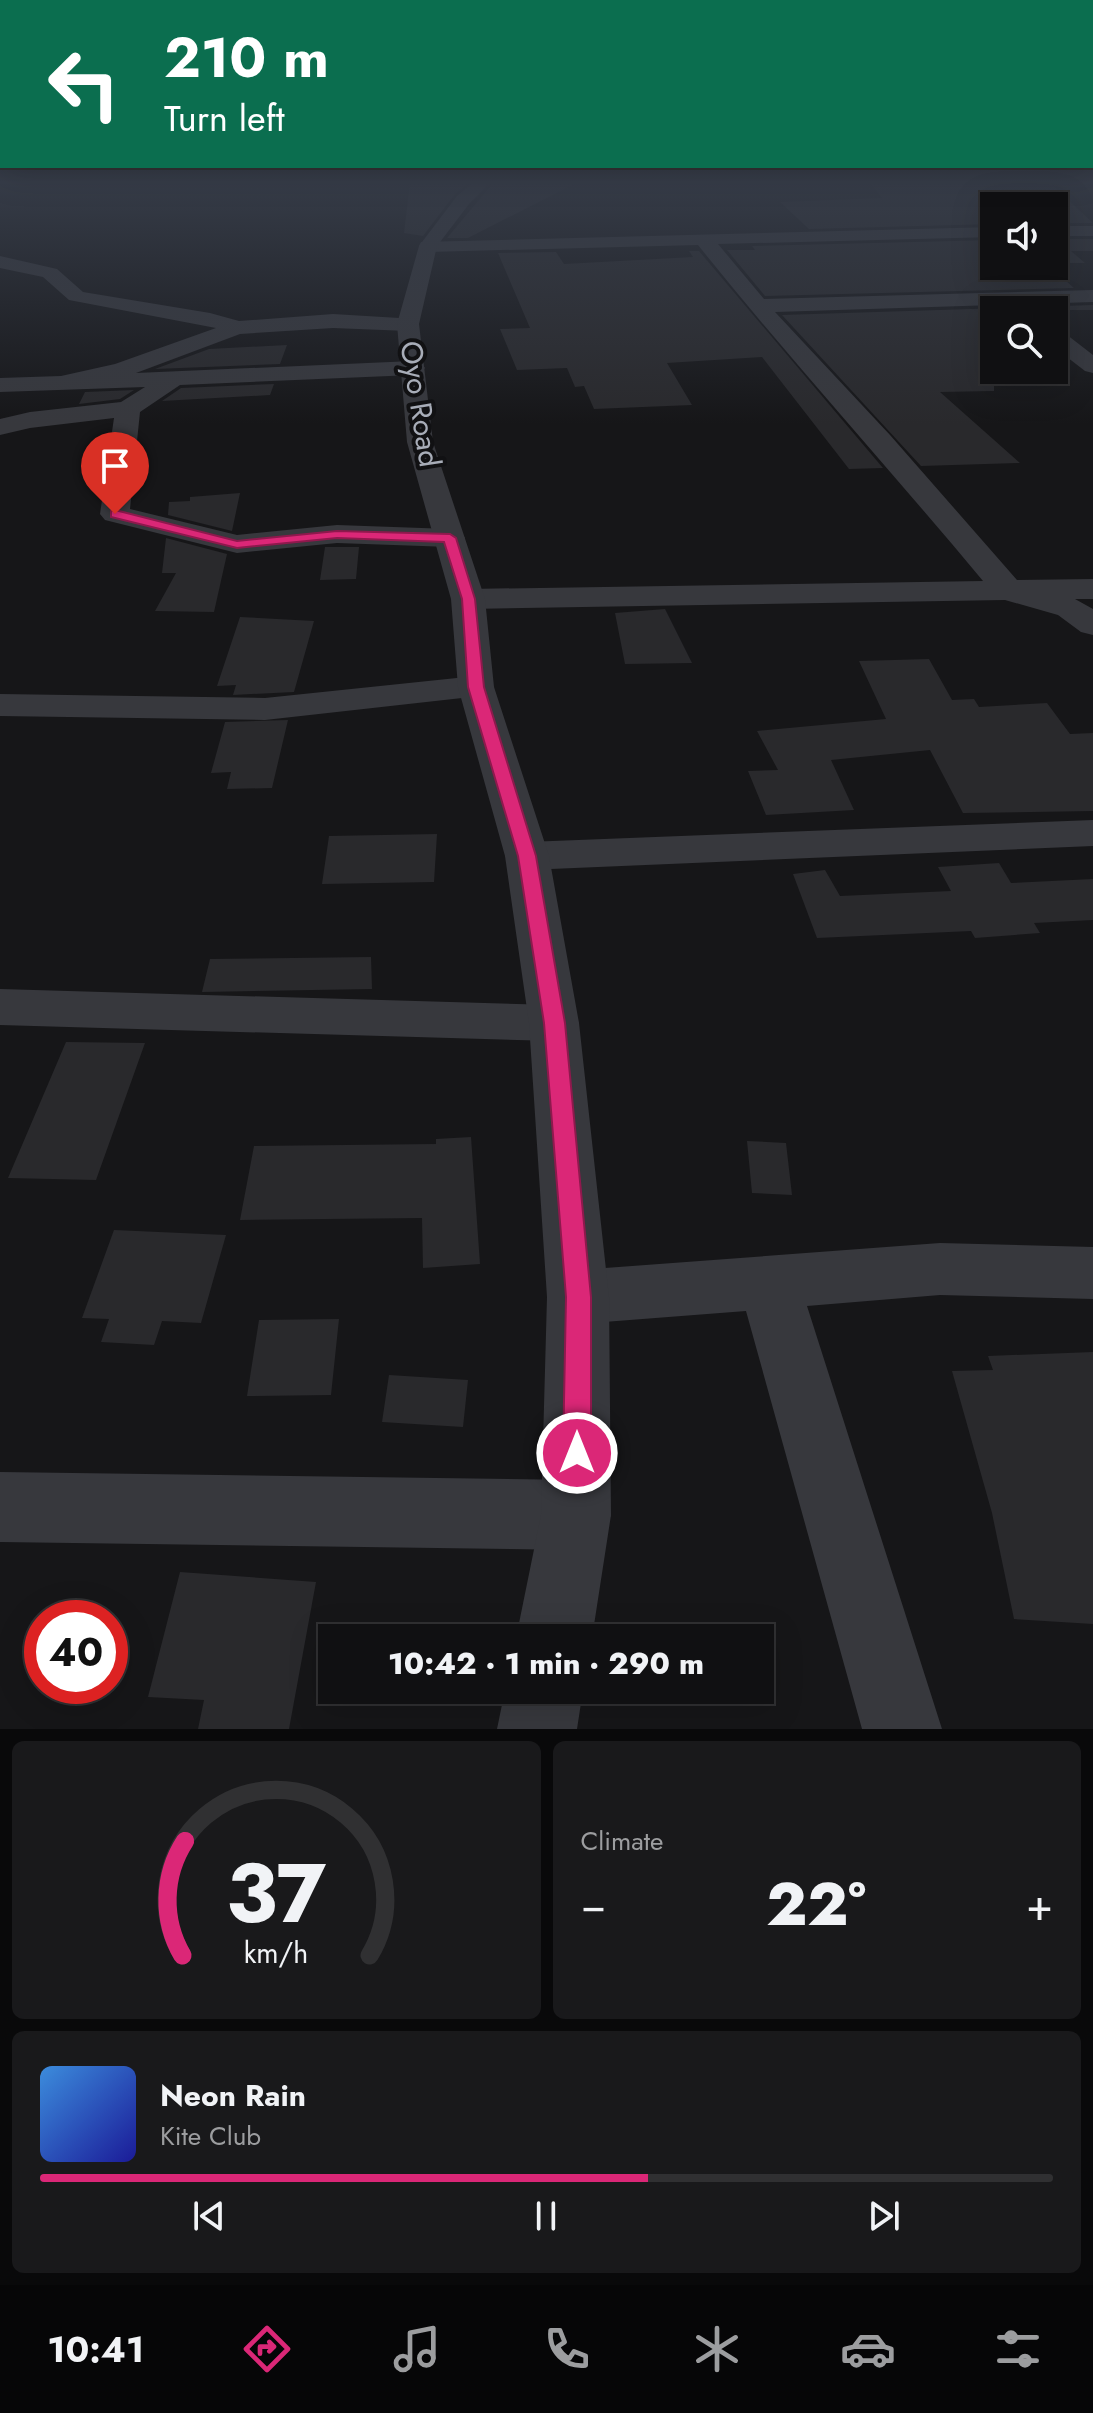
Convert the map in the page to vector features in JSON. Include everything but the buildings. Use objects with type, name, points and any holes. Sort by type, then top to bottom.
[{"type":"street","points":[[3,263],[50,273],[76,296],[210,319],[237,328]]},
{"type":"street","name":"Oyo Road","points":[[424,263],[408,324],[420,442],[468,599],[476,687],[527,856],[554,1023],[578,1297],[576,1515],[557,1624]]},
{"type":"street","points":[[723,263],[1009,591],[1070,608],[1093,625]]},
{"type":"street","points":[[1068,298],[1093,296]]},
{"type":"street","points":[[758,306],[980,304]]},
{"type":"street","points":[[61,383],[121,370],[237,328],[333,321],[408,324]]},
{"type":"street","points":[[1068,347],[1093,366]]},
{"type":"street","points":[[0,385],[413,368]]},
{"type":"street","points":[[0,427],[30,420],[128,409],[174,378]]},
{"type":"street","points":[[128,409],[115,514],[237,544],[337,534],[450,538]]},
{"type":"street","points":[[468,599],[1093,589]]},
{"type":"street","points":[[0,705],[265,709],[476,687]]},
{"type":"street","points":[[527,856],[1093,833]]},
{"type":"street","points":[[0,1007],[554,1023]]},
{"type":"street","points":[[578,1297],[940,1269],[1093,1273]]},
{"type":"street","points":[[769,1282],[902,1729]]},
{"type":"street","points":[[0,1507],[576,1515]]},
{"type":"street","points":[[537,1729],[541,1704]]},
{"type":"route","points":[[115,514],[237,544],[337,534],[450,538],[468,599],[476,687],[527,856],[554,1023],[578,1297],[577,1453]]}]
